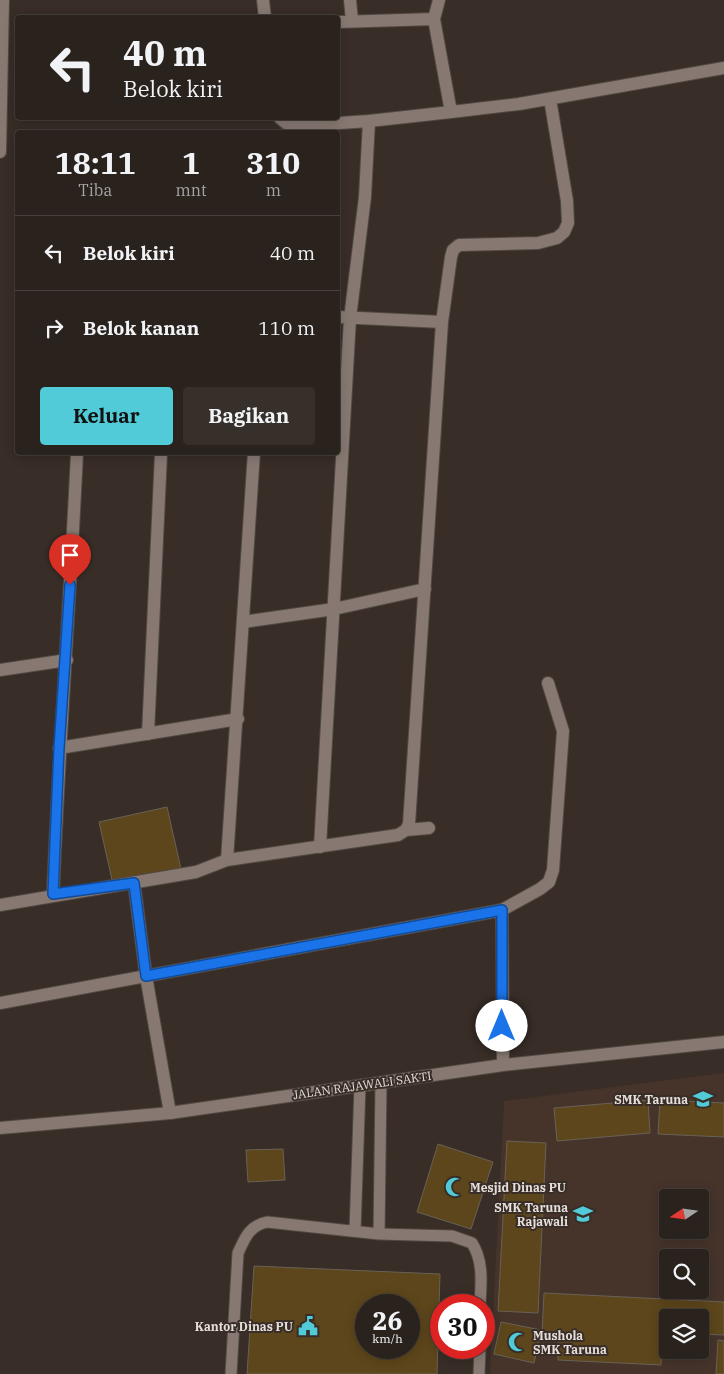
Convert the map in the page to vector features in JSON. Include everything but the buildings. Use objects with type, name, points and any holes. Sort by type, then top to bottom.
[{"type":"street","points":[[0,152],[2,0]]},
{"type":"street","points":[[263,0],[265,15]]},
{"type":"street","points":[[350,0],[352,21]]},
{"type":"street","points":[[439,0],[434,19],[452,112]]},
{"type":"street","points":[[340,22],[434,19]]},
{"type":"street","points":[[282,120],[286,124],[295,126],[369,121],[452,112],[550,99],[724,68]]},
{"type":"street","points":[[406,830],[409,824],[426,589],[442,322],[451,257],[459,245],[538,243],[557,238],[564,232],[568,223],[567,201],[550,99]]},
{"type":"street","points":[[340,434],[344,318],[365,197],[369,121]]},
{"type":"street","points":[[344,318],[442,322]]},
{"type":"street","points":[[53,894],[59,748],[67,660],[77,455]]},
{"type":"street","points":[[148,734],[161,455]]},
{"type":"street","points":[[227,860],[238,719],[254,455]]},
{"type":"street","points":[[320,847],[334,609],[339,455]]},
{"type":"street","points":[[243,622],[334,609],[426,589]]},
{"type":"street","points":[[0,670],[67,660]]},
{"type":"street","points":[[0,1003],[502,910],[540,889],[549,882],[553,870],[563,731],[548,683]]},
{"type":"street","points":[[59,748],[238,719]]},
{"type":"street","points":[[0,905],[53,894],[196,872],[227,860],[398,835],[406,830],[429,828]]},
{"type":"street","points":[[134,883],[146,976],[170,1113]]},
{"type":"street","points":[[502,910],[503,1065]]},
{"type":"street","name":"JALAN RAJAWALI SAKTI","points":[[0,1128],[170,1113],[503,1065],[724,1042]]},
{"type":"lane","points":[[378,1234],[381,1083]]},
{"type":"lane","points":[[355,1231],[360,1086]]},
{"type":"lane","points":[[232,1374],[238,1253],[246,1235],[253,1227],[267,1222],[378,1234],[452,1236],[472,1243],[477,1251],[481,1266],[480,1294]]},
{"type":"lane","points":[[479,1374],[480,1359]]},
{"type":"shaded area","name":"SMK Taruna Rajawali","points":[[724,1073],[724,1374],[490,1374],[491,1359],[495,1359],[494,1294],[504,1101]]},
{"type":"place","name":"SMK Taruna","points":[[703,1099]]},
{"type":"place","name":"Mesjid Dinas PU","points":[[455,1187]]},
{"type":"place","name":"SMK Taruna Rajawali","points":[[583,1214]]},
{"type":"place","name":"Kantor Dinas PU","points":[[308,1326]]},
{"type":"place","name":"Mushola SMK Taruna","points":[[518,1342]]},
{"type":"route","points":[[70,585],[67,660],[59,748],[53,894],[134,883],[146,976],[502,910],[502,1026]]}]
